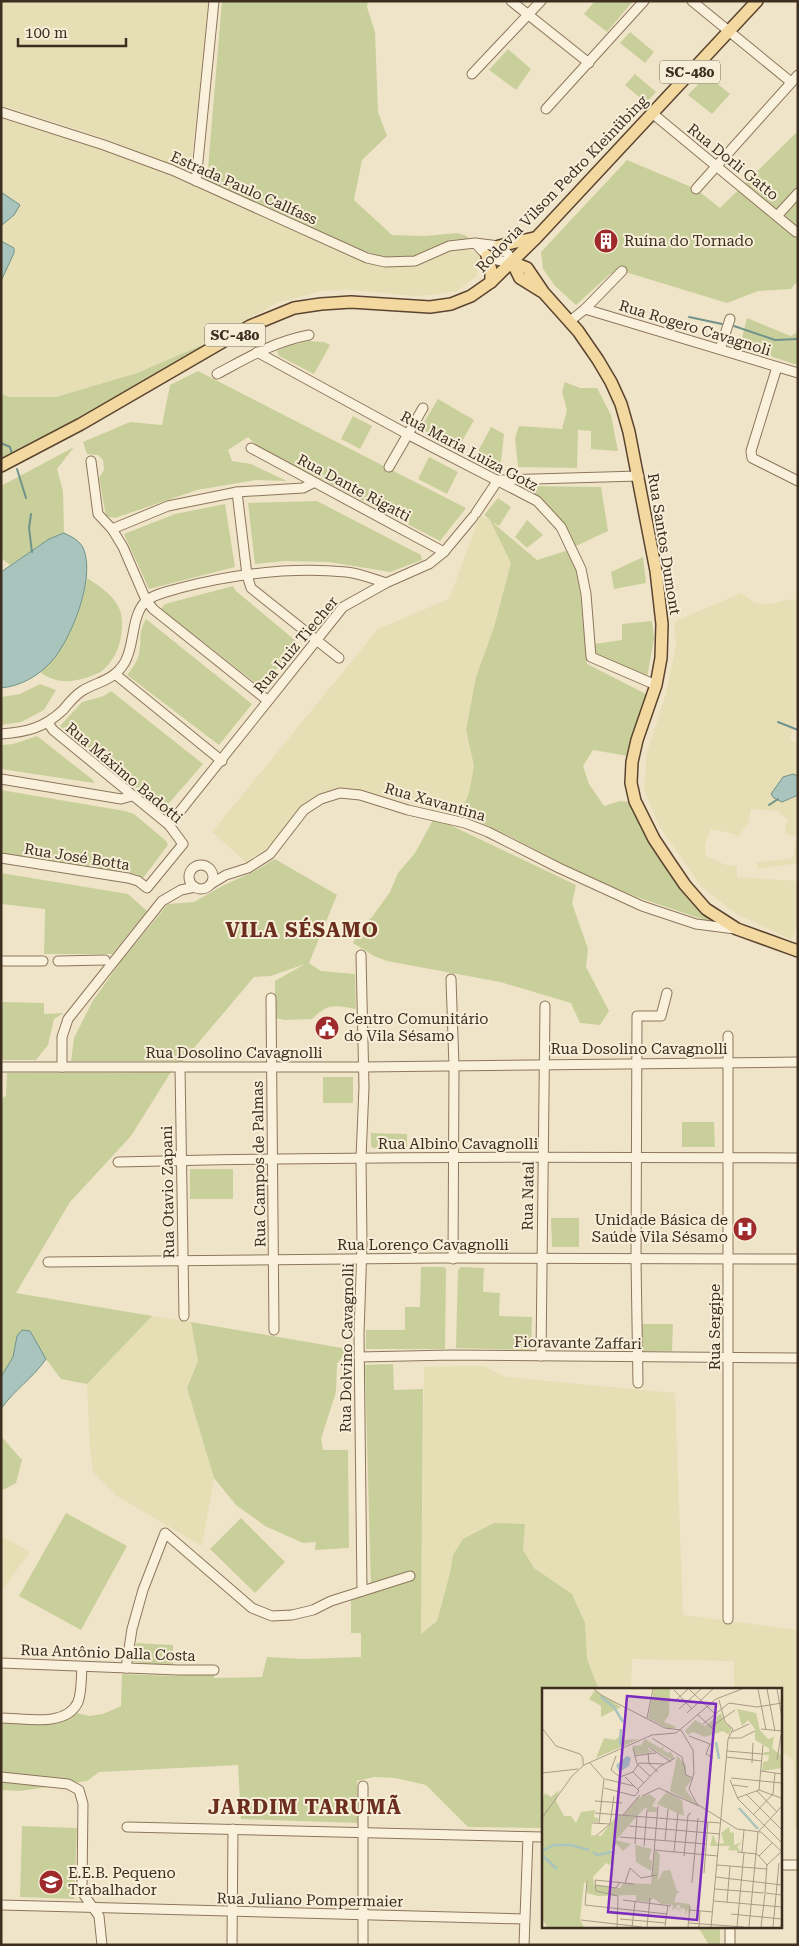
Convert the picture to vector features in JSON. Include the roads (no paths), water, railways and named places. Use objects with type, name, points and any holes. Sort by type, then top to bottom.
[{"type":"main road","name":"Rodovia Vilson Pedro Kleinübing","points":[[1,466],[81,424],[250,326],[294,308],[350,302],[437,306],[451,304],[471,296],[491,282],[536,238],[757,1]]},
{"type":"main road","points":[[499,246],[536,238]]},
{"type":"main road","points":[[534,277],[530,262],[530,252],[536,238]]},
{"type":"main road","points":[[487,256],[491,270],[491,282],[520,278],[512,262]]},
{"type":"main road","name":"Rua Santos Dumont","points":[[512,262],[527,268],[544,293],[570,322],[598,360],[614,390],[630,432],[661,606],[661,658],[656,685],[637,740],[632,762],[631,783],[635,801],[654,839],[685,885],[706,909],[738,929],[798,951]]},
{"type":"main road","name":"Rua Santos Dumont","points":[[520,278],[544,293]]},
{"type":"street","points":[[196,181],[214,1]]},
{"type":"street","points":[[511,1],[589,63]]},
{"type":"street","points":[[472,74],[541,1]]},
{"type":"street","points":[[546,110],[644,1]]},
{"type":"street","points":[[692,1],[728,31],[794,79],[696,189]]},
{"type":"street","name":"Estrada Paulo Callfass","points":[[1,112],[104,145],[196,181],[367,258],[384,262],[415,261],[449,246],[475,243],[499,246]]},
{"type":"street","name":"Rua Dorli Gatto","points":[[652,113],[796,232]]},
{"type":"street","points":[[777,216],[798,193]]},
{"type":"street","points":[[475,243],[487,256],[495,260],[512,262]]},
{"type":"street","points":[[499,246],[508,254],[512,262]]},
{"type":"street","points":[[570,322],[586,309],[622,271]]},
{"type":"street","name":"Rua Rogero Cavagnoli","points":[[586,309],[798,373]]},
{"type":"street","points":[[720,349],[730,319]]},
{"type":"street","points":[[217,374],[257,352],[284,340],[309,335]]},
{"type":"street","name":"Rua Maria Luiza Gotz","points":[[257,352],[409,435],[537,501],[561,527],[581,569],[586,594],[591,657],[656,685]]},
{"type":"street","points":[[777,367],[751,451],[752,458],[798,481]]},
{"type":"street","points":[[389,467],[423,408]]},
{"type":"street","name":"Rua Dante Rigatti","points":[[251,448],[444,552]]},
{"type":"street","points":[[91,461],[98,514],[112,529],[124,547],[146,600],[153,609],[267,700]]},
{"type":"street","points":[[498,480],[639,476]]},
{"type":"street","name":"Rua Luiz Tiecher","points":[[169,826],[222,761],[267,700],[343,607],[386,583],[429,564],[444,552],[475,515],[498,480]]},
{"type":"street","points":[[112,529],[168,506],[237,492],[303,488],[313,483]]},
{"type":"street","points":[[237,492],[247,575],[251,588],[339,658]]},
{"type":"street","points":[[1,734],[24,732],[48,723],[75,696],[115,674],[124,662],[132,643],[138,614],[146,600],[165,592],[207,581],[292,570],[348,572],[386,583]]},
{"type":"street","points":[[115,674],[222,761]]},
{"type":"street","name":"Rua Máximo Badotti","points":[[48,723],[53,730],[169,826],[183,844],[147,888]]},
{"type":"street","points":[[1,779],[121,799],[132,796]]},
{"type":"street","name":"Rua Xavantina","points":[[210,884],[226,875],[248,868],[270,854],[304,810],[321,799],[340,793],[360,795],[402,808],[465,823],[488,832],[642,906],[696,924],[738,929]]},
{"type":"street","name":"Rua José Botta","points":[[1,858],[128,878],[138,881],[147,888]]},
{"type":"street","points":[[181,890],[192,870],[199,866],[207,867],[210,870],[226,875]]},
{"type":"street","points":[[190,876],[191,882],[196,887],[202,889],[210,884],[213,877],[210,870]]},
{"type":"street","points":[[62,1067],[62,1037],[68,1019],[162,901],[181,890],[196,887]]},
{"type":"street","name":"Rua Dolvino Cavagnolli","points":[[361,955],[364,1066],[359,1357],[362,1591]]},
{"type":"street","points":[[58,961],[105,960]]},
{"type":"street","points":[[1,961],[42,961]]},
{"type":"street","points":[[451,979],[454,1066],[453,1259]]},
{"type":"street","points":[[638,1383],[636,1260],[637,1016],[661,1016],[667,993]]},
{"type":"street","name":"Rua Campos de Palmas","points":[[271,998],[274,1158],[274,1330]]},
{"type":"street","name":"Rua Natal","points":[[541,1356],[544,1006]]},
{"type":"street","name":"Rua Sergipe","points":[[728,1036],[728,1619]]},
{"type":"street","name":"Rua Dosolino Cavagnolli","points":[[1,1067],[454,1066],[798,1062]]},
{"type":"street","name":"Rua Otavio Zapani","points":[[180,1067],[184,1316]]},
{"type":"street","name":"Rua Albino Cavagnolli","points":[[118,1162],[274,1158],[636,1156],[798,1158]]},
{"type":"street","name":"Rua Lorenço Cavagnolli","points":[[48,1262],[541,1258],[636,1260],[798,1259]]},
{"type":"street","name":"Fioravante Zaffari","points":[[359,1357],[798,1358]]},
{"type":"street","points":[[126,1668],[132,1629],[143,1590],[165,1533],[252,1608],[272,1616],[292,1615],[312,1610],[331,1601],[410,1576]]},
{"type":"street","name":"Rua Antônio Dalla Costa","points":[[1,1663],[214,1670]]},
{"type":"street","points":[[1,1718],[53,1719],[66,1716],[78,1702],[82,1667]]},
{"type":"street","points":[[1,1777],[68,1784],[79,1790],[83,1804],[82,1885],[84,1895],[94,1908],[101,1927],[102,1945]]},
{"type":"street","points":[[363,1786],[363,1945]]},
{"type":"street","points":[[127,1827],[542,1837]]},
{"type":"street","points":[[232,1945],[233,1830]]},
{"type":"street","points":[[524,1945],[528,1837]]},
{"type":"street","points":[[782,1866],[798,1865]]},
{"type":"street","name":"Rua Juliano Pompermaier","points":[[1,1905],[524,1919]]},
{"type":"street","points":[[730,1928],[730,1945]]},
{"type":"water","points":[[1,192],[20,205],[14,215],[2,225]]},
{"type":"water","points":[[1,241],[14,248],[14,253],[1,281]]},
{"type":"water","points":[[64,533],[81,544],[87,563],[84,593],[73,625],[59,652],[46,667],[22,683],[1,688],[1,572],[49,539]]},
{"type":"water","points":[[793,774],[798,776],[798,795],[782,802],[774,798],[771,794],[783,777]]},
{"type":"water","points":[[22,1330],[30,1331],[46,1359],[1,1409],[1,1377],[13,1357],[17,1336]]},
{"type":"waterway","points":[[689,317],[722,324]]},
{"type":"waterway","points":[[734,326],[775,340],[798,339]]},
{"type":"waterway","points":[[1,443],[10,447],[12,454]]},
{"type":"waterway","points":[[17,469],[26,498]]},
{"type":"waterway","points":[[31,514],[29,528],[32,552]]},
{"type":"waterway","points":[[778,722],[798,730]]},
{"type":"waterway","points":[[769,805],[778,799]]},
{"type":"place","name":"Ruína do Tornado","points":[[606,241]]},
{"type":"place","name":"Centro Comunitário do Vila Sésamo","points":[[327,1028]]},
{"type":"place","name":"Unidade Básica de Saúde Vila Sésamo","points":[[745,1229]]},
{"type":"place","name":"E.E.B. Pequeno Trabalhador","points":[[51,1882]]},
{"type":"district","name":"VILA SÉSAMO","points":[[302,930]]},
{"type":"district","name":"JARDIM TARUMÃ","points":[[305,1807]]}]
